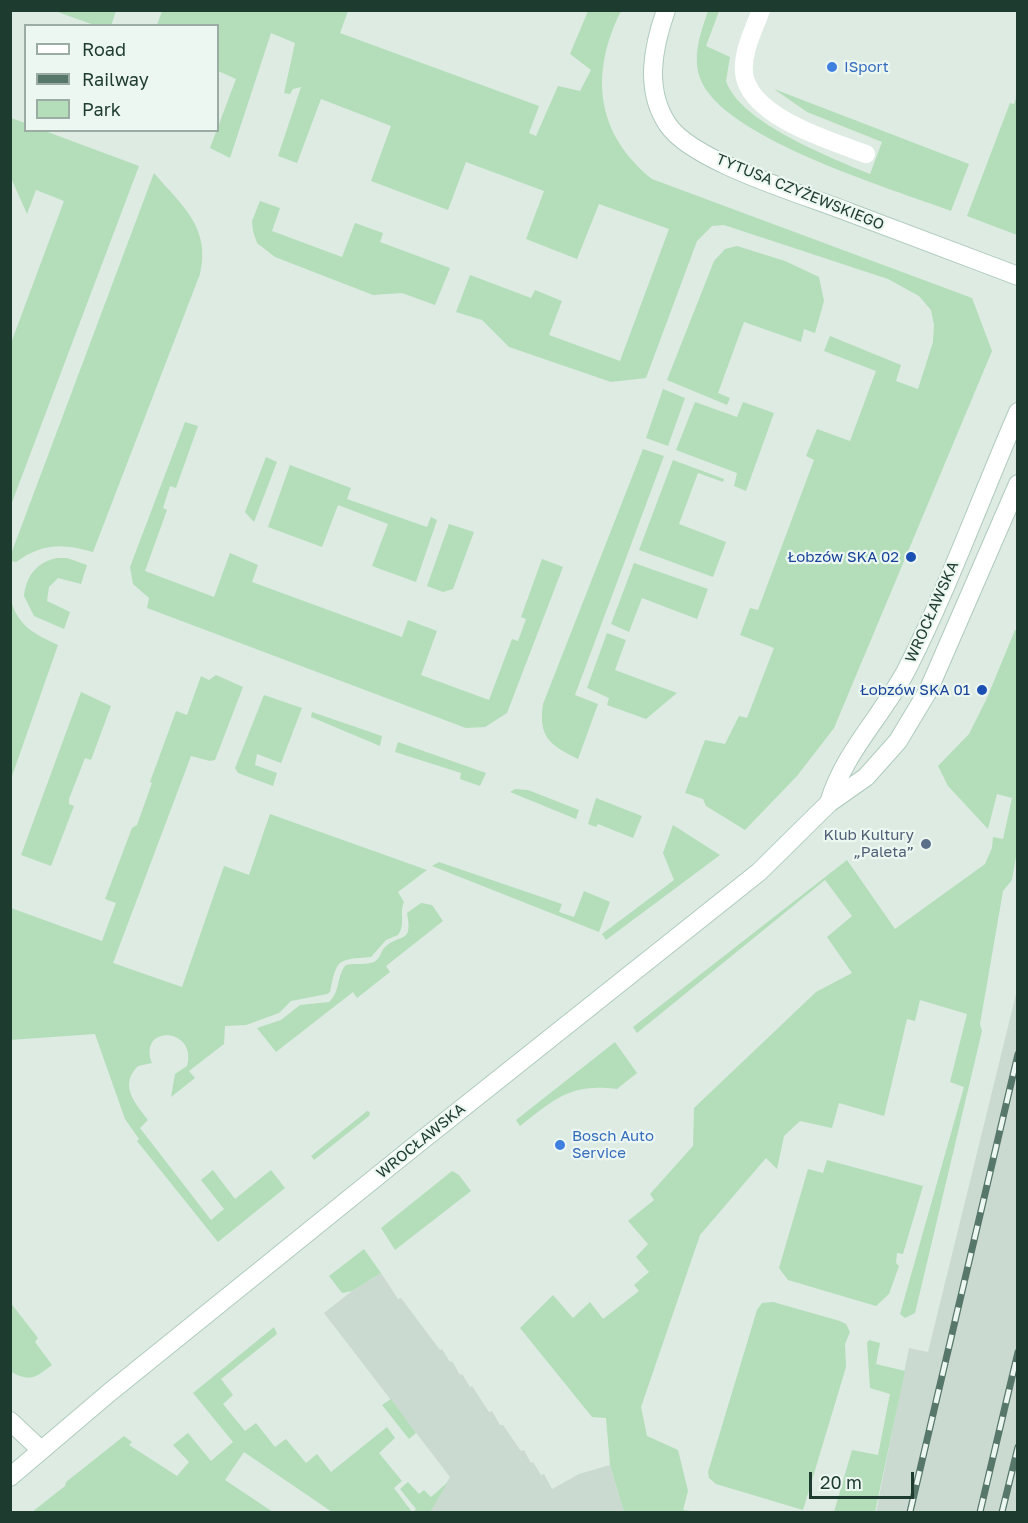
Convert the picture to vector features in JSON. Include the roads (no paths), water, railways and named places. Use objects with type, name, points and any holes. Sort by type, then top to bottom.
[{"type":"street","name":"TYTUSA CZYŻEWSKIEGO","points":[[666,10],[654,52],[653,74],[660,110],[668,125],[680,138],[739,170],[1017,276]]},
{"type":"street","points":[[761,10],[744,61],[750,91],[758,100],[798,128],[866,154]]},
{"type":"street","name":"WROCŁAWSKA","points":[[829,803],[845,761],[879,715],[908,667],[1017,411]]},
{"type":"street","name":"WROCŁAWSKA","points":[[10,1477],[413,1147],[759,872],[829,803],[866,777],[911,721],[951,642],[1017,484]]},
{"type":"street","points":[[10,1420],[41,1450]]},
{"type":"railway","points":[[910,1512],[1018,1054]]},
{"type":"railway","points":[[980,1512],[1018,1352]]},
{"type":"railway","points":[[1002,1512],[1018,1447]]},
{"type":"place","name":"ISport","points":[[832,67]]},
{"type":"place","name":"Łobzów SKA 02","points":[[911,557]]},
{"type":"place","name":"Łobzów SKA 01","points":[[982,690]]},
{"type":"place","name":"Klub Kultury „Paleta”","points":[[926,844]]},
{"type":"place","name":"Bosch Auto Service","points":[[560,1145]]}]
